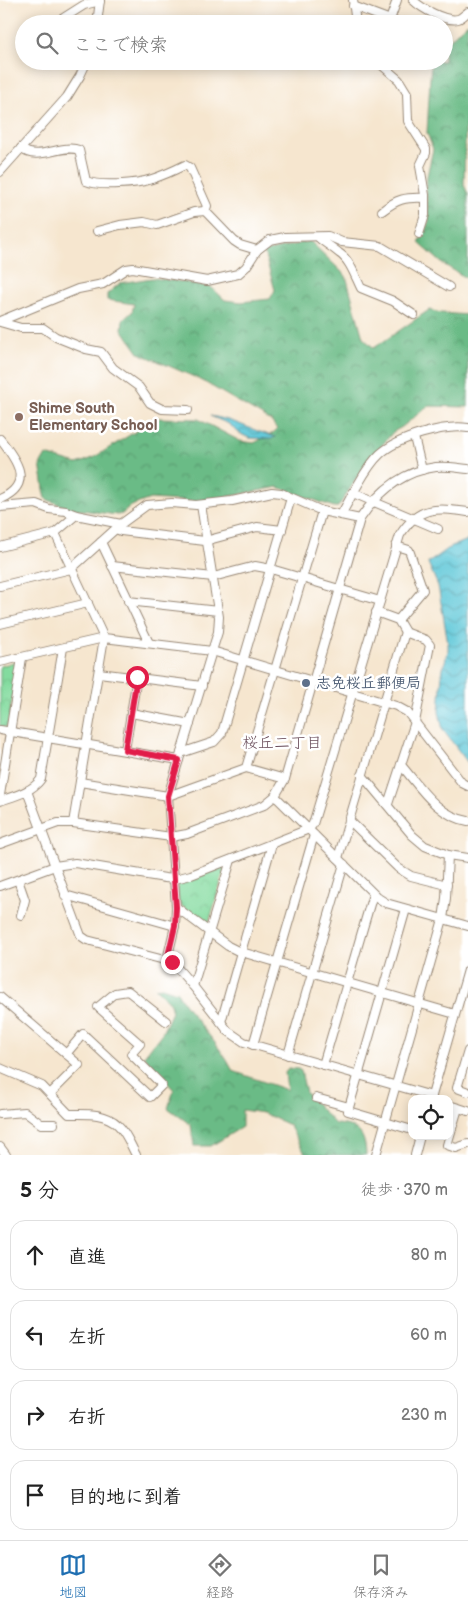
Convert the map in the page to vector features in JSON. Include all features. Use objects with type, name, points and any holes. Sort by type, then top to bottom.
[{"type":"street","points":[[392,15],[397,0]]},
{"type":"street","points":[[413,0],[420,7],[439,15]]},
{"type":"street","points":[[68,15],[84,5],[100,1],[98,15]]},
{"type":"street","points":[[353,3],[379,15]]},
{"type":"street","points":[[453,19],[459,19],[468,12]]},
{"type":"street","points":[[0,172],[67,97],[82,70]]},
{"type":"street","points":[[387,70],[399,80],[407,93],[408,121],[426,149],[420,166],[425,198],[425,215],[419,234]]},
{"type":"street","points":[[21,148],[26,152],[36,153],[72,147],[79,150],[86,181],[94,184],[109,185],[151,180],[185,165],[190,168],[207,206],[205,211]]},
{"type":"street","points":[[382,211],[392,203],[404,198],[425,198]]},
{"type":"street","points":[[97,231],[120,225],[144,222],[157,225],[194,212],[205,211]]},
{"type":"street","points":[[205,211],[234,241],[240,245],[257,250]]},
{"type":"street","points":[[0,321],[78,289],[103,284],[126,269],[133,268],[207,281],[223,279],[238,274],[246,267],[257,250],[270,240],[285,237],[320,238],[328,236],[342,242],[380,246],[450,287]]},
{"type":"street","points":[[320,238],[327,246],[341,254],[351,268],[361,288],[393,301],[414,315]]},
{"type":"street","points":[[0,321],[22,328],[43,328],[56,337],[86,349],[101,352],[113,368],[139,387],[150,403],[162,409],[188,410]]},
{"type":"street","points":[[341,515],[372,462],[388,447],[441,428],[466,428],[468,420]]},
{"type":"street","points":[[414,437],[422,470]]},
{"type":"street","points":[[0,499],[13,491],[19,478],[19,468],[16,459],[1,442]]},
{"type":"street","points":[[0,844],[58,823],[73,823],[171,837],[187,834],[264,805],[275,796],[285,778],[360,519],[372,502],[395,482],[422,470],[436,467],[468,469]]},
{"type":"street","points":[[0,586],[71,569],[118,526],[147,505],[172,503],[201,505],[272,492],[281,493],[322,511],[360,519]]},
{"type":"street","points":[[353,493],[438,529]]},
{"type":"street","points":[[0,730],[125,750],[180,756],[214,742],[222,732],[291,498]]},
{"type":"street","points":[[0,507],[36,504],[118,526],[121,531],[207,541],[257,527],[282,530]]},
{"type":"street","points":[[167,960],[175,926],[176,907],[168,796],[218,632],[218,611],[214,577],[201,505]]},
{"type":"street","points":[[253,1045],[277,962],[312,824],[400,535],[413,518],[432,509],[441,508],[468,512]]},
{"type":"street","points":[[246,768],[304,578],[322,511]]},
{"type":"street","points":[[0,547],[55,533],[76,515]]},
{"type":"street","points":[[55,533],[104,638],[73,823]]},
{"type":"street","points":[[101,542],[149,643]]},
{"type":"street","points":[[396,546],[409,550],[423,590],[398,620]]},
{"type":"street","points":[[112,566],[214,577],[255,566],[271,568],[380,601]]},
{"type":"street","points":[[128,601],[218,611]]},
{"type":"street","points":[[0,624],[88,603]]},
{"type":"street","points":[[376,612],[398,620],[405,632],[426,640],[430,645],[415,722],[388,804]]},
{"type":"street","points":[[288,1055],[341,861],[349,820],[405,632]]},
{"type":"street","points":[[0,662],[104,638],[212,651],[396,706],[407,712],[462,783],[468,786]]},
{"type":"street","points":[[0,801],[27,791],[38,784],[41,779],[63,648]]},
{"type":"street","points":[[0,795],[22,658]]},
{"type":"street","points":[[99,673],[202,686]]},
{"type":"street","points":[[125,750],[137,677]]},
{"type":"street","points":[[131,713],[190,724]]},
{"type":"street","points":[[401,765],[438,809],[448,815],[468,821]]},
{"type":"street","points":[[80,782],[168,796],[246,768],[285,778]]},
{"type":"street","points":[[362,775],[412,835],[425,846],[448,855],[468,858]]},
{"type":"street","points":[[27,791],[81,936],[87,940],[167,960],[178,967],[234,1036],[253,1045],[426,1095]]},
{"type":"street","points":[[275,796],[373,894],[386,903],[468,926]]},
{"type":"street","points":[[349,820],[398,868],[411,876],[447,885]]},
{"type":"street","points":[[0,886],[55,866],[75,863],[174,879],[311,832]]},
{"type":"street","points":[[221,1022],[272,844]]},
{"type":"street","points":[[376,1155],[442,919],[447,885],[448,855]]},
{"type":"street","points":[[193,986],[230,860]]},
{"type":"street","points":[[18,880],[25,900],[21,916]]},
{"type":"street","points":[[323,1065],[373,894]]},
{"type":"street","points":[[66,895],[175,926]]},
{"type":"street","points":[[176,907],[228,946],[241,952],[456,1014]]},
{"type":"street","points":[[406,909],[348,1110],[408,1129]]},
{"type":"street","points":[[433,1095],[468,970]]},
{"type":"street","points":[[66,1054],[83,1034],[150,1097],[162,1085],[131,1054],[140,1044],[98,1007],[115,993],[128,991],[166,1021]]},
{"type":"street","points":[[0,997],[79,1065],[50,1094]]},
{"type":"street","points":[[467,1056],[457,1088],[468,1092]]},
{"type":"street","points":[[0,1068],[42,1086],[69,1114],[103,1116],[118,1125],[136,1155]]},
{"type":"street","points":[[316,1098],[349,1107]]},
{"type":"street","points":[[453,1106],[468,1111]]},
{"type":"street","points":[[458,1108],[447,1145],[456,1148],[468,1144]]},
{"type":"street","points":[[0,1114],[25,1112],[41,1124],[54,1124]]},
{"type":"street","points":[[415,1155],[419,1140]]},
{"type":"street","points":[[0,1147],[6,1155]]},
{"type":"green space","points":[[468,23],[464,185],[468,194],[468,279],[443,264],[419,243],[429,221],[426,190],[433,149],[427,133],[430,70],[453,70],[453,36]]},
{"type":"green space","points":[[310,241],[346,276],[363,338],[374,348],[429,310],[468,315],[468,407],[428,406],[393,432],[364,467],[338,507],[278,487],[200,502],[150,499],[131,506],[122,514],[117,515],[68,508],[46,499],[40,465],[46,455],[77,464],[93,458],[157,418],[198,419],[240,441],[254,443],[273,433],[277,429],[271,421],[199,379],[139,353],[122,329],[123,320],[132,312],[134,304],[107,300],[107,294],[120,283],[152,278],[211,287],[225,300],[241,302],[270,299],[275,290],[264,252]]},
{"type":"green space","points":[[15,662],[19,664],[7,727],[0,728],[0,666]]},
{"type":"green space","points":[[226,865],[208,926],[179,904],[177,881]]},
{"type":"green space","points":[[162,987],[177,992],[220,1050],[233,1071],[287,1090],[285,1073],[288,1068],[301,1071],[306,1093],[335,1124],[354,1128],[362,1135],[366,1155],[306,1155],[289,1125],[263,1113],[242,1110],[242,1127],[211,1146],[194,1146],[191,1125],[168,1108],[174,1090],[144,1056],[162,1033],[172,1012],[169,1001],[155,988]]},
{"type":"water","points":[[210,416],[276,437],[271,439],[249,438],[239,433],[229,424]]},
{"type":"water","points":[[468,540],[468,763],[443,730],[439,712],[442,672],[448,651],[448,643],[438,586],[428,563],[452,546]]},
{"type":"place","name":"Shime South Elementary School","points":[[19,417]]},
{"type":"place","name":"志免桜丘郵便局","points":[[306,683]]},
{"type":"district","name":"桜丘二丁目","points":[[282,742]]},
{"type":"route","points":[[137,677],[125,750],[179,760],[168,796],[176,907],[175,926],[167,960],[172,962]]}]
